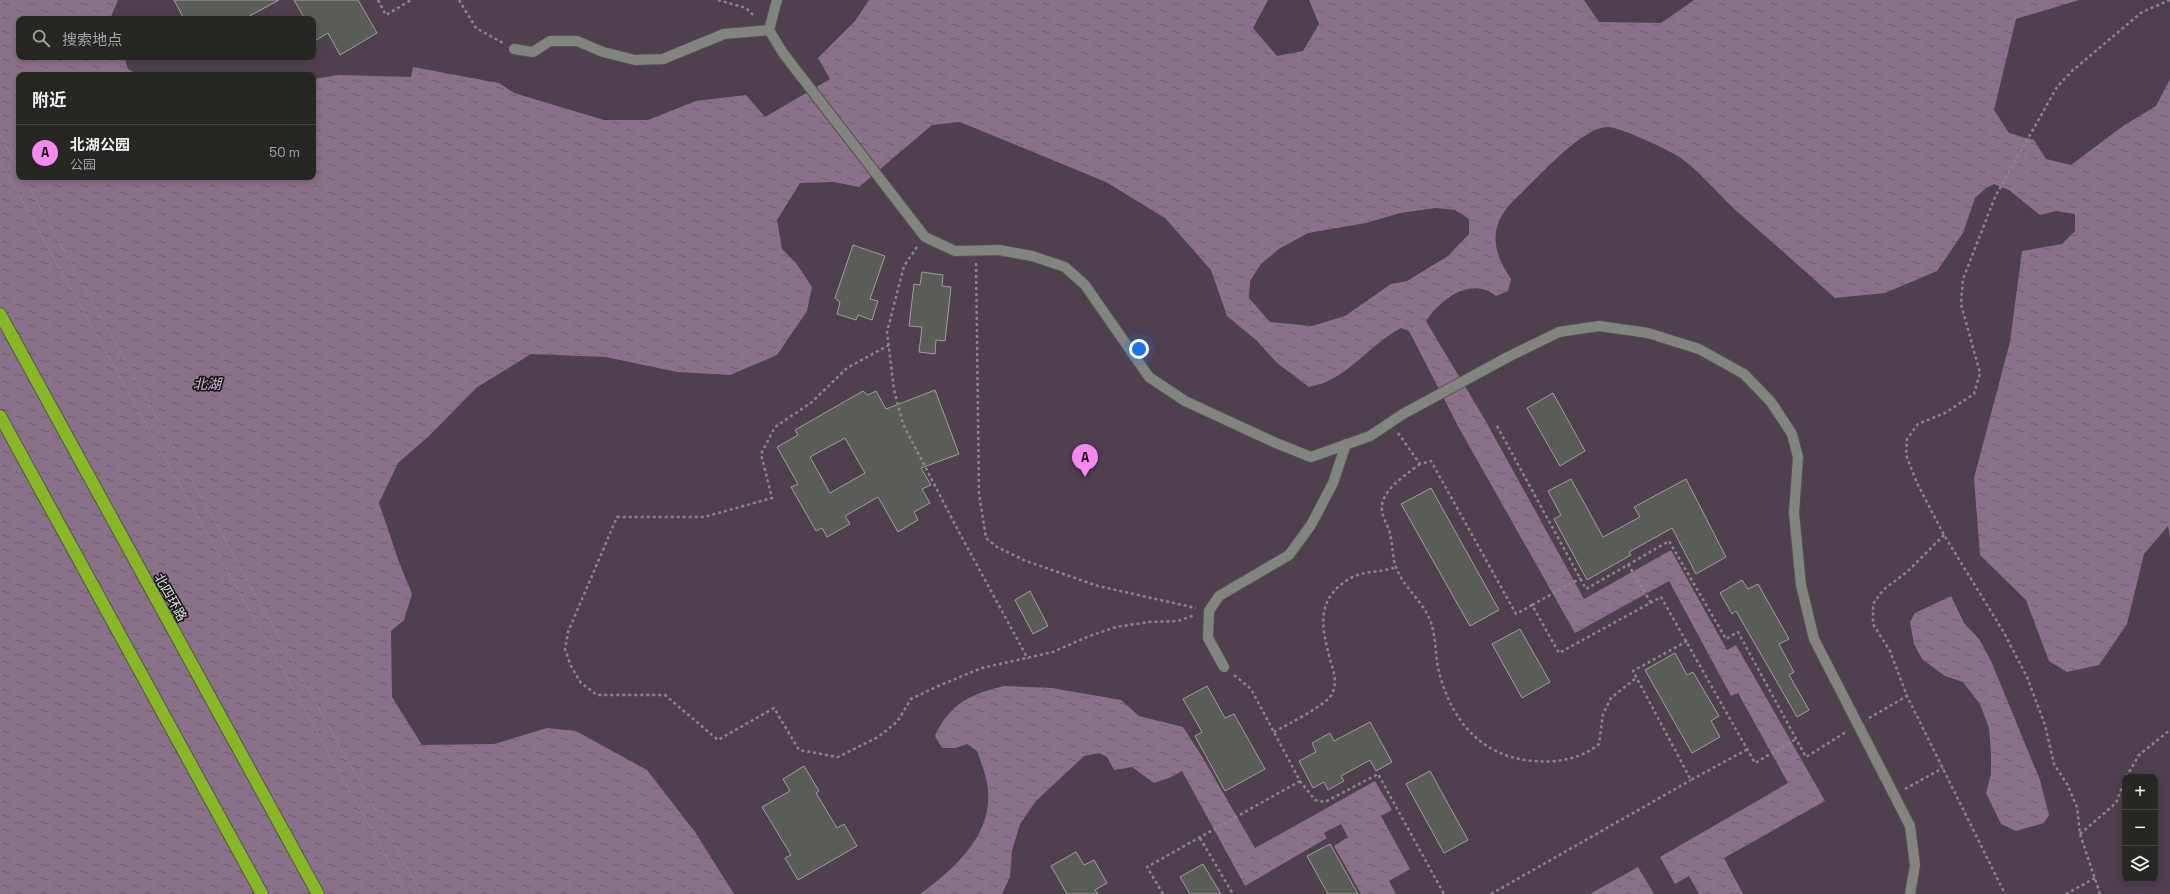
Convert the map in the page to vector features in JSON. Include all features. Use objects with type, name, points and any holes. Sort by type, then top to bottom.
[{"type":"highway","name":"北四环路","points":[[0,314],[318,894]]},
{"type":"highway","points":[[0,416],[262,894]]},
{"type":"street","points":[[777,0],[769,30],[783,53],[894,199],[925,237],[955,251],[999,250],[1032,256],[1065,267],[1085,285],[1149,377],[1185,400],[1276,443],[1311,457],[1370,436],[1391,422],[1508,357],[1559,332],[1599,326],[1648,333],[1699,349],[1744,374],[1771,402],[1792,434],[1798,457],[1794,513],[1801,585],[1814,639],[1910,826],[1915,865],[1910,894]]},
{"type":"street","points":[[514,49],[533,52],[550,41],[577,41],[602,52],[635,60],[663,59],[724,34],[769,30]]},
{"type":"street","points":[[1224,667],[1208,638],[1209,611],[1219,596],[1289,556],[1311,525],[1333,483],[1346,444]]},
{"type":"path","points":[[378,0],[386,15],[411,0]]},
{"type":"path","points":[[459,0],[476,28],[514,49]]},
{"type":"path","points":[[718,0],[746,8],[769,30]]},
{"type":"path","points":[[2100,894],[2080,834],[2077,807],[2067,784],[2054,764],[2045,725],[2027,677],[2003,631],[1944,535],[1917,483],[1906,455],[1907,439],[1918,424],[1945,413],[1974,394],[1980,373],[1961,304],[1963,279],[1994,197],[2034,127],[2062,82],[2072,71],[2142,12],[2170,0]]},
{"type":"path","points":[[925,237],[904,266],[887,332],[894,390],[903,424],[960,534],[1028,659]]},
{"type":"path","points":[[976,250],[979,494],[986,538],[997,547],[1026,561],[1098,586],[1209,611]]},
{"type":"path","points":[[889,346],[847,368],[812,402],[775,427],[761,454],[772,498],[704,517],[617,517],[568,632],[565,649],[571,666],[581,684],[597,695],[666,695],[718,740],[774,708],[799,750],[838,757],[878,737],[897,722],[912,699],[938,686],[982,668],[1028,659],[1053,652],[1087,637],[1116,627],[1149,622],[1178,621],[1209,611]]},
{"type":"path","points":[[1391,422],[1420,464]]},
{"type":"path","points":[[1497,426],[1586,588],[1669,541],[1726,639],[1738,632],[1806,757],[1907,696]]},
{"type":"path","points":[[1581,578],[1516,614],[1431,461],[1420,464],[1385,496],[1382,511],[1390,534],[1396,567],[1430,620],[1438,667],[1454,710],[1468,731],[1496,752],[1519,760],[1545,762],[1588,753],[1599,744],[1602,733],[1603,714],[1611,698],[1636,678]]},
{"type":"path","points":[[1944,535],[1907,572],[1883,590],[1873,604],[1873,624],[1890,651],[1907,696],[2004,894]]},
{"type":"path","points":[[1628,564],[1651,603]]},
{"type":"path","points":[[1274,732],[1318,706],[1332,694],[1336,676],[1322,625],[1324,607],[1336,588],[1350,578],[1361,574],[1384,572],[1396,567]]},
{"type":"path","points":[[1532,605],[1559,653],[1661,597],[1687,641],[1746,750],[1755,763],[1796,739]]},
{"type":"path","points":[[1687,641],[1633,671],[1691,780]]},
{"type":"path","points":[[1224,667],[1251,689],[1300,781],[1315,800],[1325,802],[1378,774],[1444,894]]},
{"type":"path","points":[[2128,774],[2139,755],[2170,730]]},
{"type":"path","points":[[1491,894],[1746,750]]},
{"type":"path","points":[[1894,795],[1943,768]]},
{"type":"path","points":[[1163,894],[1148,867],[1300,781]]},
{"type":"path","points":[[2080,834],[2116,803],[2122,788]]},
{"type":"path","points":[[1200,838],[1233,894]]},
{"type":"path","points":[[2066,894],[2095,878]]},
{"type":"shaded area","points":[[0,0],[2170,0],[2170,894],[0,894]]},
{"type":"water","name":"北湖","points":[[0,0],[118,0],[111,16],[16,16],[16,60],[125,60],[128,69],[133,72],[16,72],[16,180],[316,180],[316,79],[339,75],[411,77],[413,67],[499,83],[514,93],[604,120],[648,120],[696,101],[746,95],[765,117],[830,79],[818,58],[855,21],[869,0],[1268,0],[1253,28],[1277,56],[1303,51],[1319,24],[1309,0],[1584,0],[1599,22],[1661,23],[1694,0],[2079,0],[2016,19],[1994,110],[2009,133],[2034,140],[2046,159],[2071,165],[2123,126],[2156,106],[2170,79],[2170,538],[2168,526],[2144,554],[2127,624],[2099,665],[2067,672],[2049,661],[2026,600],[1980,555],[1974,478],[2010,342],[2022,251],[2062,244],[2075,231],[2075,214],[2056,211],[2040,215],[2009,190],[1994,184],[1986,188],[1975,198],[1963,233],[1937,271],[1885,293],[1835,298],[1731,206],[1688,163],[1676,155],[1632,134],[1612,127],[1606,127],[1595,130],[1572,145],[1559,156],[1517,197],[1501,217],[1497,226],[1496,247],[1504,268],[1511,279],[1508,291],[1496,296],[1486,290],[1477,288],[1467,289],[1448,298],[1426,321],[1485,420],[1584,599],[1671,550],[1727,650],[1736,645],[1825,801],[1724,858],[1743,894],[1699,894],[1689,876],[1675,884],[1660,857],[1788,783],[1738,693],[1731,696],[1669,581],[1575,633],[1459,428],[1409,331],[1401,328],[1378,343],[1347,370],[1323,383],[1309,387],[1277,363],[1257,341],[1227,316],[1211,270],[1165,218],[1106,182],[960,122],[932,125],[859,187],[834,182],[800,183],[777,220],[782,249],[796,263],[812,287],[807,311],[777,355],[730,375],[677,372],[606,357],[531,354],[476,388],[429,436],[398,463],[379,503],[399,562],[412,594],[404,620],[391,631],[392,697],[422,745],[494,744],[547,728],[576,731],[647,770],[695,832],[734,894],[0,894]],"holes":[[[1436,208],[1455,210],[1469,219],[1469,234],[1448,256],[1407,281],[1391,284],[1345,316],[1312,326],[1270,322],[1249,298],[1250,281],[1261,264],[1279,249],[1308,233],[1366,223],[1400,213]]]},
{"type":"water","points":[[1951,596],[1964,623],[1979,639],[1991,661],[2040,780],[2049,815],[2044,823],[2016,831],[2001,824],[1986,793],[1991,774],[1991,753],[1989,728],[1980,704],[1963,682],[1945,676],[1922,659],[1914,644],[1910,622],[1915,613]]},
{"type":"water","points":[[1004,686],[1052,688],[1121,700],[1139,716],[1183,727],[1203,758],[1255,848],[1375,781],[1392,810],[1381,816],[1410,869],[1389,881],[1396,894],[1361,894],[1334,846],[1348,837],[1341,824],[1324,833],[1327,838],[1245,886],[1182,771],[1169,778],[1154,783],[1132,767],[1114,770],[1107,757],[1099,753],[1084,756],[1036,801],[1020,824],[1012,851],[1010,877],[1002,894],[920,894],[946,874],[968,850],[977,837],[984,822],[988,807],[988,790],[984,770],[977,751],[967,744],[956,748],[942,748],[935,736],[947,715],[963,702],[981,693]]},
{"type":"water","points":[[1638,867],[1654,894],[1590,894]]},
{"type":"building","points":[[174,0],[279,0],[250,16],[182,16]]},
{"type":"building","points":[[294,0],[358,0],[377,33],[340,55],[328,33],[316,40],[316,16],[303,16]]},
{"type":"building","points":[[853,245],[885,256],[870,299],[878,301],[872,320],[858,315],[856,320],[837,314],[840,302],[835,298]]},
{"type":"building","points":[[922,272],[943,275],[942,286],[951,287],[945,341],[936,340],[935,354],[919,352],[922,327],[909,326],[914,284],[920,285]]},
{"type":"building","points":[[935,390],[959,454],[921,468],[931,485],[922,489],[930,503],[914,512],[918,520],[898,532],[878,497],[845,516],[850,524],[827,537],[822,528],[816,531],[791,487],[798,484],[777,447],[798,435],[795,430],[863,391],[868,395],[876,391],[886,409]],"holes":[[[845,438],[865,473],[830,493],[810,457]]]},
{"type":"building","points":[[1553,393],[1585,451],[1560,466],[1527,408]]},
{"type":"building","points":[[1571,479],[1603,537],[1640,517],[1634,507],[1686,479],[1726,557],[1696,574],[1672,528],[1629,552],[1631,555],[1587,580],[1554,519],[1561,515],[1548,491]]},
{"type":"building","points":[[1431,488],[1499,610],[1470,626],[1401,504]]},
{"type":"building","points":[[1742,580],[1748,589],[1758,584],[1789,639],[1779,644],[1794,672],[1789,675],[1809,710],[1797,717],[1736,611],[1732,614],[1720,593]]},
{"type":"building","points":[[1030,591],[1048,626],[1033,634],[1015,600]]},
{"type":"building","points":[[1520,629],[1550,682],[1522,698],[1492,644]]},
{"type":"building","points":[[1675,653],[1687,675],[1693,672],[1719,716],[1711,721],[1720,737],[1692,753],[1645,670]]},
{"type":"building","points":[[1207,686],[1225,718],[1234,714],[1265,769],[1225,791],[1195,736],[1202,732],[1183,699]]},
{"type":"building","points":[[1370,722],[1392,762],[1376,771],[1370,760],[1341,776],[1344,781],[1328,790],[1324,782],[1313,788],[1299,761],[1316,752],[1312,743],[1330,733],[1334,741]]},
{"type":"building","points":[[804,766],[819,791],[816,793],[837,828],[844,824],[857,846],[798,880],[785,858],[791,855],[762,807],[790,791],[783,779]]},
{"type":"building","points":[[1430,771],[1468,840],[1444,853],[1406,784]]},
{"type":"building","points":[[1330,844],[1358,894],[1328,894],[1307,856]]},
{"type":"building","points":[[1076,852],[1084,865],[1094,860],[1107,883],[1095,890],[1098,894],[1067,894],[1051,866]]},
{"type":"building","points":[[1203,864],[1221,894],[1190,894],[1180,877]]},
{"type":"tram line","points":[[0,135],[16,164]]},
{"type":"tram line","points":[[0,161],[407,894]]},
{"type":"tram line","points":[[25,180],[422,894]]},
{"type":"place","name":"北湖公园","points":[[1085,477]]}]
